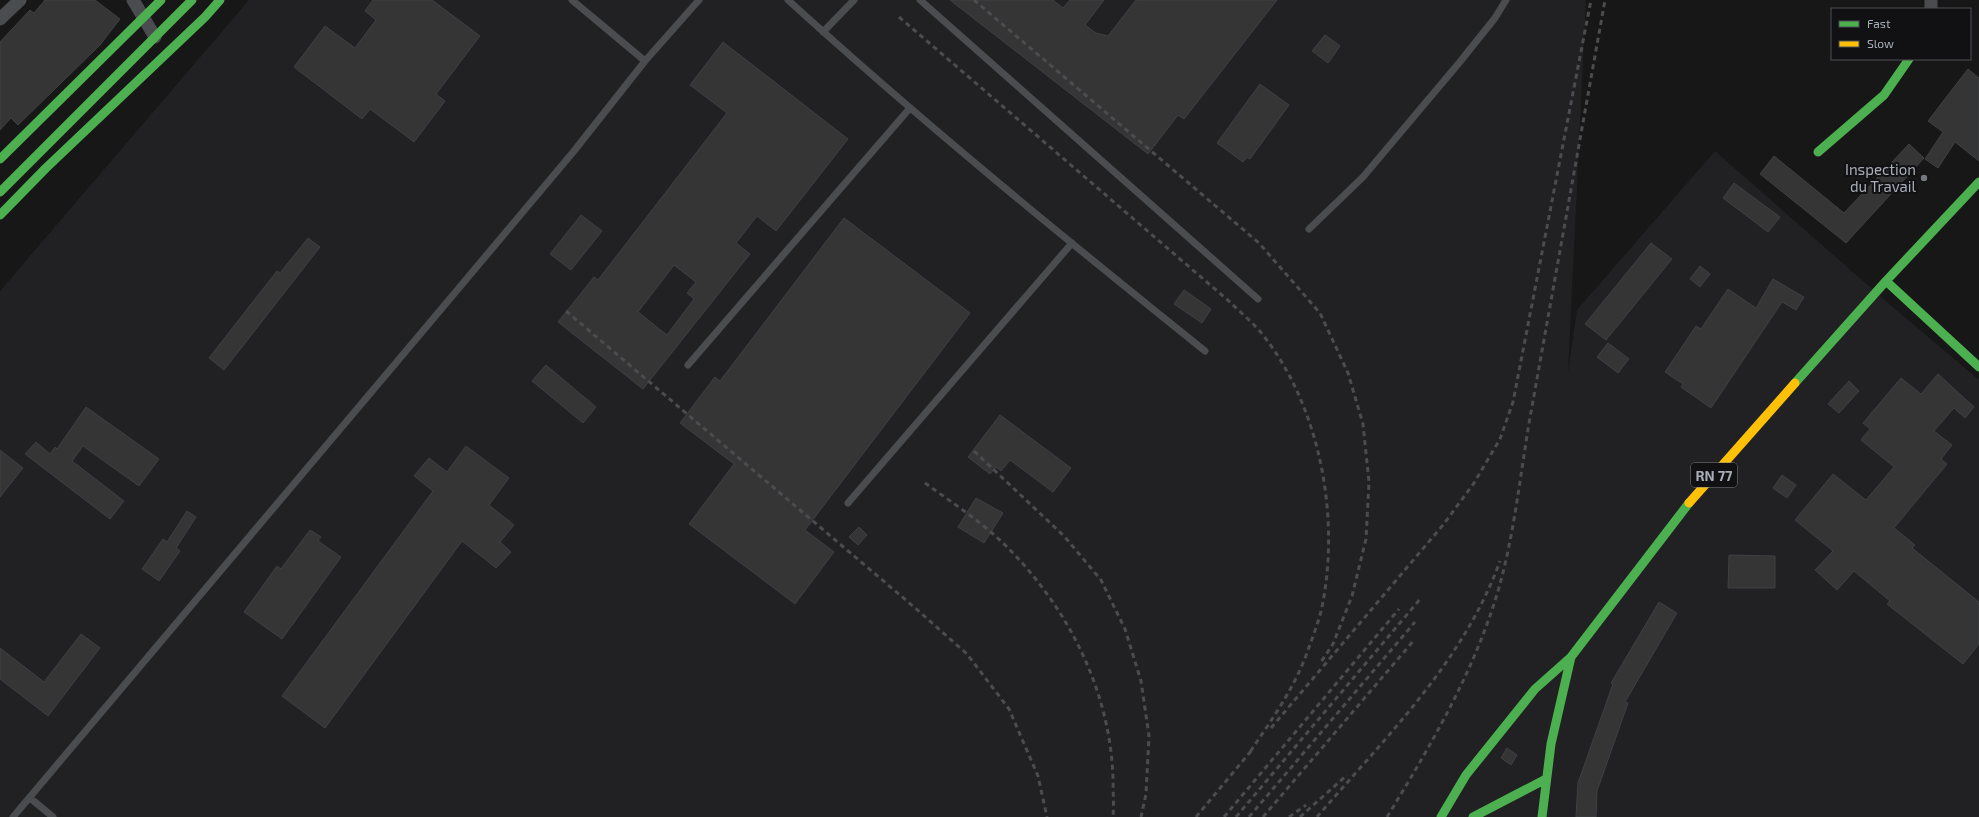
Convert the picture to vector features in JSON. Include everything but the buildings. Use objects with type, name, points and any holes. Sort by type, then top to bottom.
[{"type":"main road","points":[[0,159],[145,18],[161,0]]},
{"type":"main road","points":[[0,191],[192,0]]},
{"type":"main road","points":[[0,215],[205,17],[220,0]]},
{"type":"main road","points":[[1818,152],[1884,94],[1908,60]]},
{"type":"main road","name":"RN 77","points":[[1542,817],[1552,737],[1571,657],[1683,510],[1886,281],[1979,182]]},
{"type":"main road","points":[[1886,281],[1979,366]]},
{"type":"main road","points":[[1441,817],[1455,791],[1466,775],[1530,695],[1571,657]]},
{"type":"main road","points":[[1473,817],[1546,779]]},
{"type":"street","points":[[0,19],[20,0]]},
{"type":"street","points":[[133,0],[155,37]]},
{"type":"street","points":[[0,191],[10,204]]},
{"type":"lane","points":[[572,0],[645,61]]},
{"type":"lane","points":[[13,817],[568,157],[645,61],[699,0]]},
{"type":"lane","points":[[788,0],[910,108],[1072,243],[1205,351]]},
{"type":"lane","points":[[823,32],[854,0]]},
{"type":"lane","points":[[920,0],[1258,299]]},
{"type":"lane","points":[[1309,229],[1363,177],[1459,63],[1495,18],[1506,0]]},
{"type":"lane","points":[[688,365],[910,108]]},
{"type":"lane","points":[[848,503],[1072,243]]},
{"type":"lane","points":[[30,798],[53,817]]},
{"type":"shaded area","points":[[249,0],[1586,0],[1568,372],[1577,310],[1715,151],[1895,309],[1979,380],[1979,817],[0,817],[0,291]]},
{"type":"railway","points":[[974,0],[1259,243],[1320,313],[1348,373],[1363,424],[1369,482],[1366,539],[1352,596],[1333,644],[1321,662]]},
{"type":"railway","points":[[1271,728],[1443,525],[1474,483],[1500,439],[1513,402],[1591,0]]},
{"type":"railway","points":[[1387,817],[1420,763],[1464,679],[1477,650],[1498,591],[1514,520],[1529,425],[1605,0]]},
{"type":"railway","points":[[899,17],[1249,320],[1266,339],[1285,368],[1300,399],[1313,432],[1327,503],[1329,538],[1327,573],[1321,612],[1303,664],[1289,691],[1248,755]]},
{"type":"railway","points":[[566,311],[914,607],[967,654],[1009,709],[1038,776],[1047,817]]},
{"type":"railway","points":[[974,451],[1064,536],[1101,580],[1125,629],[1141,681],[1149,736],[1146,794],[1141,817]]},
{"type":"railway","points":[[925,483],[975,519],[1002,542],[1025,566],[1046,592],[1064,620],[1080,650],[1093,680],[1103,712],[1110,745],[1113,778],[1113,817]]},
{"type":"railway","points":[[1317,817],[1395,728],[1444,665],[1466,632],[1485,597],[1500,561]]},
{"type":"railway","points":[[1236,817],[1421,598]]},
{"type":"railway","points":[[1224,817],[1399,609]]},
{"type":"railway","points":[[1249,817],[1415,622]]},
{"type":"railway","points":[[1263,817],[1415,639]]},
{"type":"railway","points":[[1196,817],[1251,751]]},
{"type":"railway","points":[[1300,817],[1347,775]]},
{"type":"railway","points":[[1289,817],[1306,805]]},
{"type":"traffic: fast","points":[[0,159],[161,0]]},
{"type":"traffic: fast","points":[[0,192],[192,0]]},
{"type":"traffic: fast","points":[[0,215],[46,168],[205,17],[220,0]]},
{"type":"traffic: fast","points":[[1818,152],[1884,95],[1908,60]]},
{"type":"traffic: fast","points":[[1795,383],[1886,281],[1979,182]]},
{"type":"traffic: fast","points":[[1886,281],[1979,367]]},
{"type":"traffic: fast","points":[[1542,817],[1551,744],[1571,657],[1689,503]]},
{"type":"traffic: fast","points":[[1441,817],[1466,775],[1535,689],[1571,657]]},
{"type":"traffic: fast","points":[[1473,817],[1546,779]]},
{"type":"traffic: slow","points":[[1689,503],[1795,383]]},
{"type":"place","name":"Inspection du Travail","points":[[1924,178]]}]
